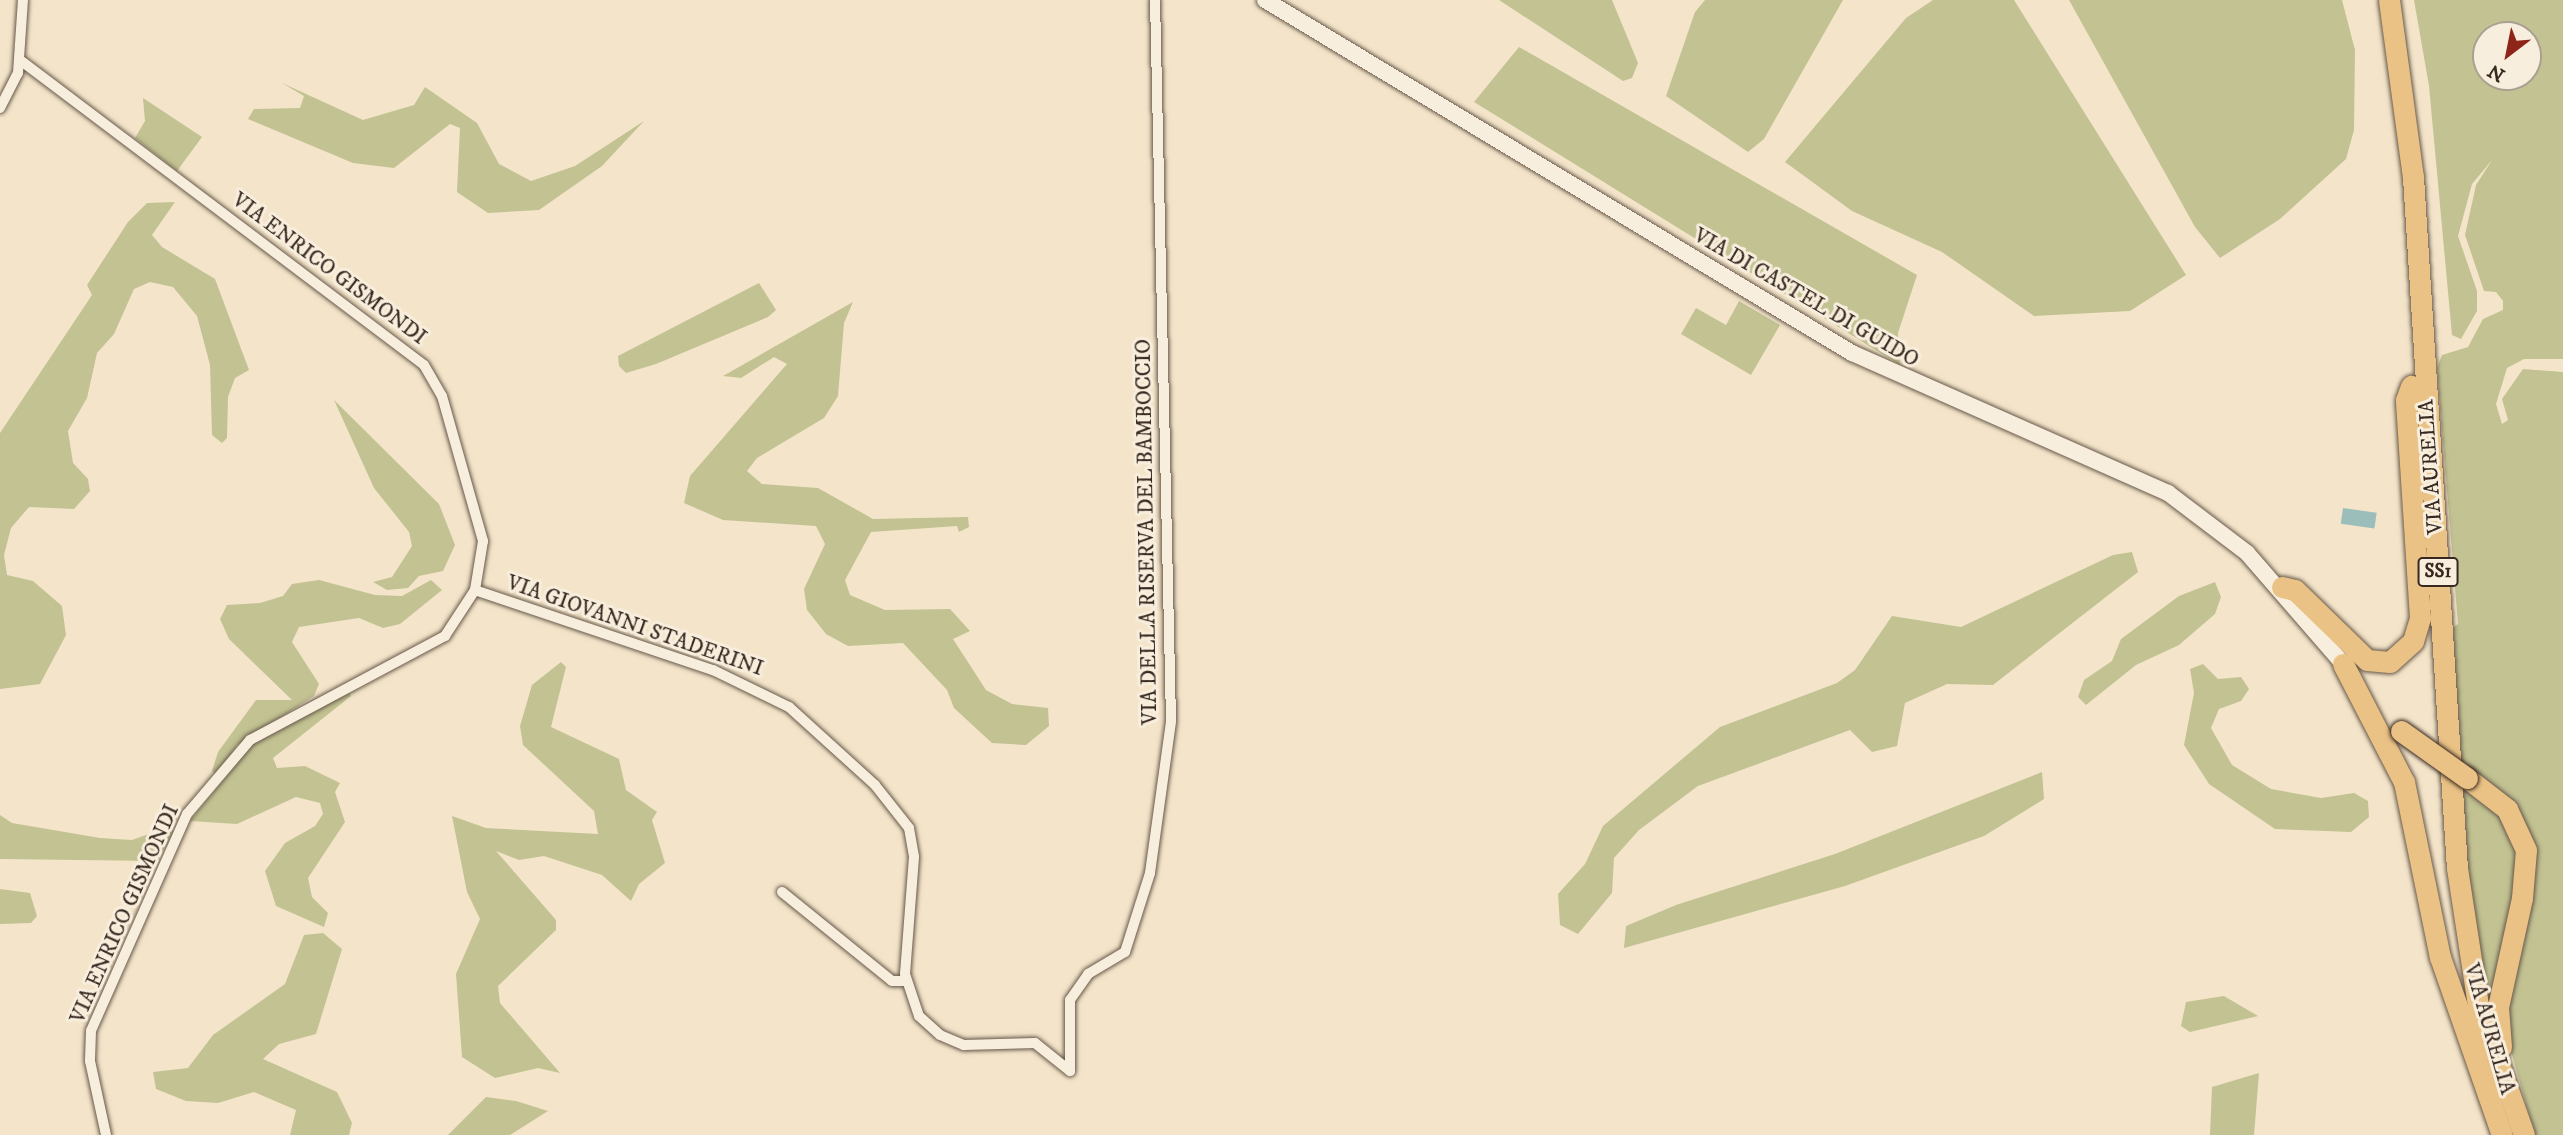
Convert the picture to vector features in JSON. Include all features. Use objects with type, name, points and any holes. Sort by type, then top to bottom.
[{"type":"highway","name":"VIA AURELIA","points":[[2374,0],[2392,115],[2455,958],[2479,1056],[2509,1135]]},
{"type":"highway","name":"VIA AURELIA","points":[[2389,0],[2413,177],[2457,868],[2478,1005],[2524,1135]]},
{"type":"highway","points":[[2282,587],[2295,590],[2367,660],[2390,662],[2413,641],[2420,618],[2406,400],[2412,386]]},
{"type":"highway","points":[[2343,664],[2401,730],[2507,809],[2525,843],[2522,898],[2502,973],[2498,1029],[2531,1135]]},
{"type":"highway","points":[[2343,664],[2404,782],[2440,957],[2502,1135]]},
{"type":"street","points":[[0,108],[20,60],[23,0]]},
{"type":"street","name":"VIA DELLA RISERVA DEL BAMBOCCIO","points":[[1070,1071],[1070,1000],[1088,974],[1125,952],[1150,873],[1171,722],[1155,0]]},
{"type":"street","name":"VIA DI CASTEL DI GUIDO","points":[[1265,0],[1852,353],[2168,493],[2282,587],[2343,664]]},
{"type":"street","name":"VIA ENRICO GISMONDI","points":[[20,60],[427,369],[442,396],[482,530],[475,590],[445,636],[250,740],[187,814],[91,1031],[90,1063],[106,1135]]},
{"type":"street","name":"VIA GIOVANNI STADERINI","points":[[475,590],[762,690],[864,774],[898,809],[912,839],[905,981],[915,1010],[944,1038],[978,1047],[1031,1041],[1070,1071]]},
{"type":"street","points":[[782,892],[892,981],[905,981]]},
{"type":"green space","points":[[1499,0],[1612,0],[1638,63],[1632,78],[1623,81]]},
{"type":"green space","points":[[1705,0],[1843,0],[1764,139],[1748,152],[1666,96],[1695,12]]},
{"type":"green space","points":[[1933,0],[2014,0],[2186,275],[2130,311],[2034,316],[1942,252],[1852,211],[1785,162],[1906,18]]},
{"type":"green space","points":[[2069,0],[2342,0],[2355,50],[2354,130],[2346,159],[2280,219],[2220,258],[2195,227]]},
{"type":"green space","points":[[2414,0],[2563,0],[2563,359],[2524,359],[2507,368],[2496,404],[2502,424],[2508,420],[2502,399],[2523,369],[2563,372],[2563,1135],[2535,1135],[2503,1023],[2489,1008],[2468,879],[2449,631],[2458,624],[2437,368],[2442,355],[2468,347],[2483,319],[2503,310],[2503,301],[2496,292],[2484,291],[2465,235],[2476,185],[2492,160],[2472,184],[2458,236],[2477,291],[2477,311],[2461,339],[2452,335],[2429,86]]},
{"type":"green space","points":[[1519,47],[1917,275],[1898,333],[1900,365],[1474,102]]},
{"type":"green space","points":[[282,83],[363,120],[414,105],[425,87],[477,123],[499,164],[531,181],[575,166],[644,121],[602,166],[539,210],[488,213],[457,192],[460,128],[450,124],[394,168],[353,163],[248,119],[254,109],[300,108],[304,96]]},
{"type":"green space","points":[[143,98],[202,137],[177,171],[135,138],[145,121]]},
{"type":"green space","points":[[175,202],[152,235],[162,247],[215,279],[249,370],[235,378],[228,397],[227,438],[222,443],[212,435],[210,365],[197,316],[173,287],[150,282],[134,289],[114,334],[97,353],[87,398],[68,431],[73,463],[88,479],[90,491],[74,509],[29,507],[11,528],[4,555],[7,575],[33,581],[62,606],[66,635],[40,684],[0,689],[0,433],[92,295],[87,285],[128,222],[147,203]]},
{"type":"green space","points":[[759,283],[776,310],[768,317],[656,364],[626,373],[619,366],[618,356]]},
{"type":"green space","points":[[1739,301],[1780,325],[1751,375],[1681,334],[1696,308],[1726,325]]},
{"type":"green space","points":[[853,302],[844,323],[838,396],[824,418],[757,458],[747,471],[762,484],[818,488],[873,519],[968,517],[969,527],[959,532],[957,526],[871,532],[845,580],[850,595],[885,610],[950,609],[970,631],[953,639],[986,690],[1012,704],[1048,708],[1049,726],[1026,745],[992,743],[954,708],[947,690],[903,643],[848,646],[826,634],[807,610],[804,589],[825,544],[816,526],[723,520],[684,503],[690,476],[787,364],[774,357],[741,378],[723,376]]},
{"type":"green space","points":[[334,400],[439,504],[455,545],[443,571],[419,576],[408,588],[387,590],[373,582],[392,577],[412,546],[409,532],[374,488]]},
{"type":"green space","points":[[2132,552],[2138,572],[1993,685],[1947,684],[1905,703],[1897,746],[1872,752],[1850,730],[1698,786],[1639,830],[1614,858],[1612,893],[1578,934],[1560,925],[1558,894],[1585,864],[1603,826],[1720,727],[1837,683],[1855,670],[1892,616],[1961,627],[2113,555]]},
{"type":"green space","points":[[319,580],[375,595],[402,596],[431,580],[442,590],[400,624],[383,628],[359,618],[299,627],[292,642],[319,684],[314,696],[237,745],[217,775],[212,771],[218,752],[256,700],[292,700],[229,639],[220,619],[227,605],[260,603],[283,596],[292,584]]},
{"type":"green space","points":[[2215,582],[2221,597],[2215,614],[2179,645],[2136,665],[2086,705],[2078,697],[2084,680],[2112,661],[2121,639],[2179,596]]},
{"type":"green space","points":[[561,662],[566,667],[551,727],[619,759],[626,790],[657,812],[652,820],[665,863],[639,884],[631,901],[602,875],[544,856],[519,860],[496,851],[556,920],[556,930],[498,986],[500,1003],[560,1073],[538,1068],[495,1078],[462,1057],[456,974],[480,919],[467,892],[452,816],[486,828],[598,834],[594,811],[523,745],[520,726],[532,685]]},
{"type":"green space","points":[[2203,664],[2218,679],[2241,677],[2249,689],[2241,701],[2219,709],[2211,728],[2232,765],[2271,789],[2321,798],[2354,793],[2368,801],[2369,817],[2351,832],[2275,829],[2209,784],[2184,745],[2194,693],[2190,669]]},
{"type":"green space","points":[[349,691],[351,696],[273,758],[277,768],[305,766],[340,783],[335,792],[345,822],[308,878],[312,897],[328,913],[324,927],[276,906],[265,871],[285,843],[315,826],[323,814],[320,803],[296,797],[237,824],[190,821],[255,741]]},
{"type":"green space","points":[[2042,772],[2044,799],[1984,836],[1845,886],[1624,948],[1626,926],[1676,905],[1835,854]]},
{"type":"green space","points":[[0,815],[12,823],[100,838],[132,840],[171,826],[174,833],[156,861],[0,859]]},
{"type":"green space","points":[[0,889],[30,893],[37,916],[31,923],[0,924]]},
{"type":"green space","points":[[323,933],[342,949],[316,1034],[279,1044],[263,1059],[337,1092],[352,1123],[349,1135],[290,1135],[296,1110],[254,1092],[218,1103],[186,1101],[156,1089],[153,1072],[188,1068],[213,1035],[285,984],[304,935]]},
{"type":"green space","points":[[2224,996],[2258,1016],[2190,1032],[2181,1026],[2186,1002]]},
{"type":"green space","points":[[2259,1073],[2254,1135],[2210,1135],[2212,1087]]},
{"type":"green space","points":[[486,1097],[516,1101],[548,1111],[510,1135],[448,1135]]},
{"type":"water","points":[[2343,508],[2377,513],[2374,529],[2341,524]]}]
